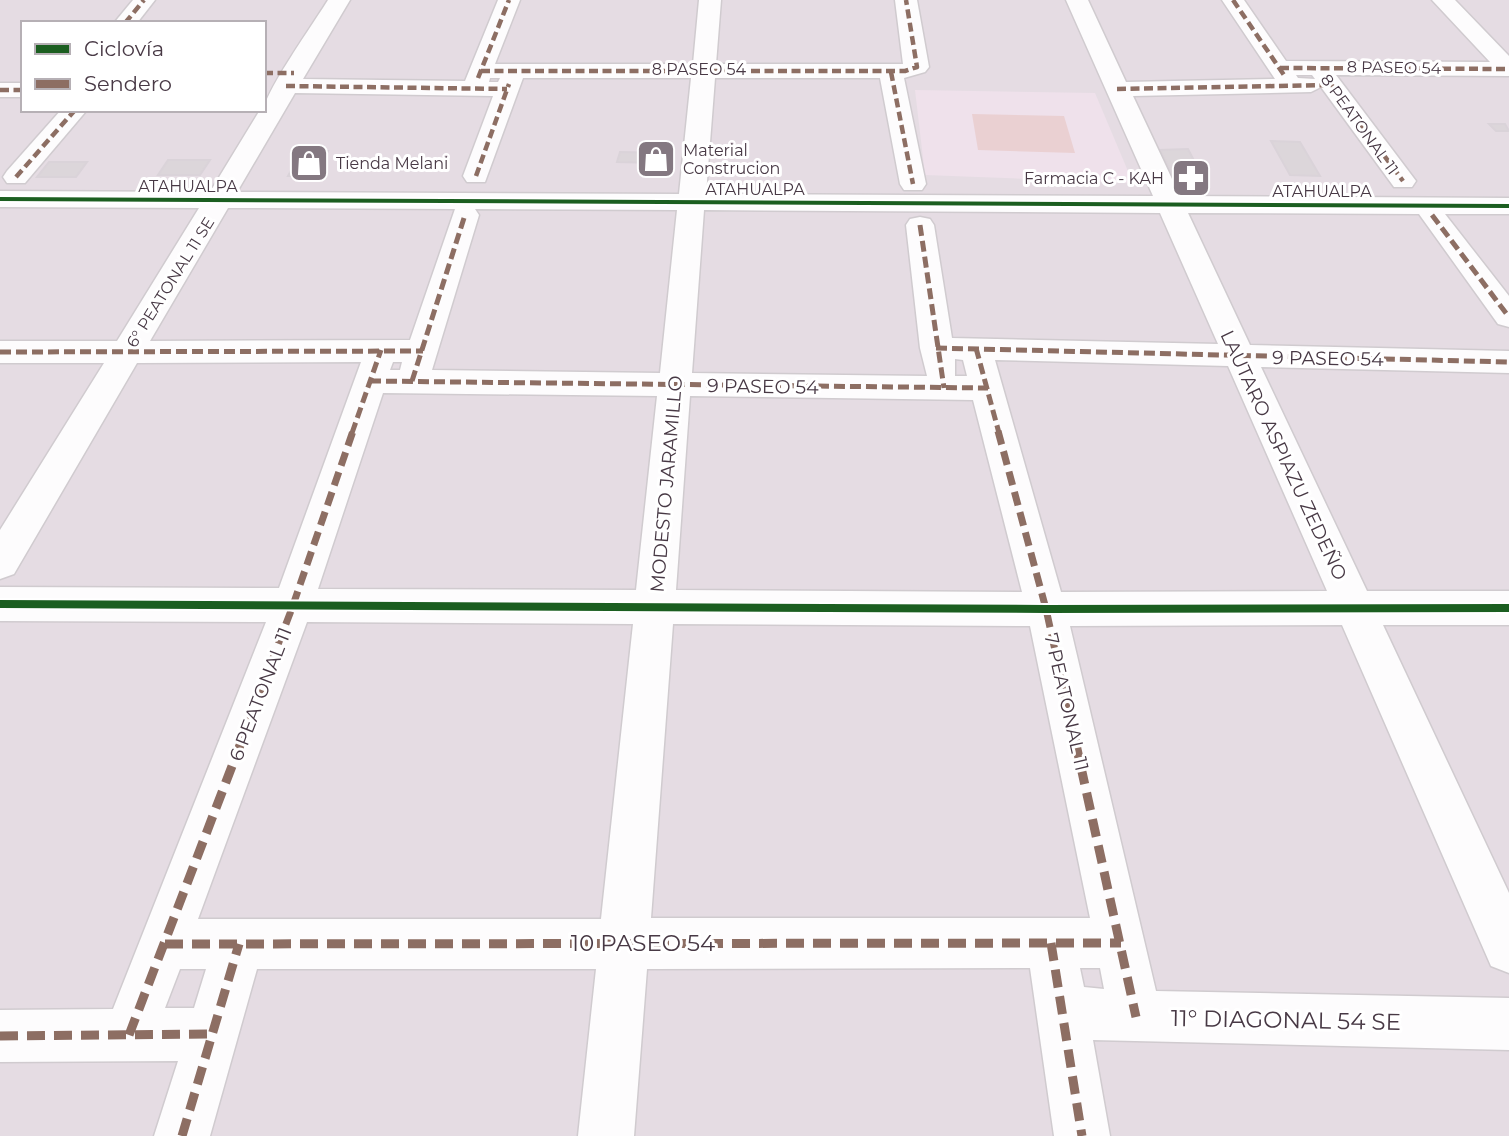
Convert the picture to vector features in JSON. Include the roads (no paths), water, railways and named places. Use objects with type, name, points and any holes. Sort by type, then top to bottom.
[{"type":"street","points":[[127,21],[144,0]]},
{"type":"street","name":"6° PEATONAL 11 SE","points":[[266,107],[281,77],[339,0]]},
{"type":"street","points":[[477,80],[509,0]]},
{"type":"street","name":"MODESTO JARAMILLO","points":[[606,1136],[710,0]]},
{"type":"street","name":"8 PASEO 54","points":[[281,77],[510,80],[704,69],[891,72],[917,67],[906,0]]},
{"type":"street","name":"LAUTARO ASPIAZU ZEDEÑO","points":[[1077,0],[1509,948]]},
{"type":"street","points":[[1233,0],[1285,77]]},
{"type":"street","points":[[1443,0],[1509,69]]},
{"type":"street","name":"8 PASEO 54","points":[[1117,89],[1285,77],[1509,69]]},
{"type":"street","points":[[891,72],[913,184]]},
{"type":"street","name":"8 PEATONAL 11","points":[[1325,76],[1403,181]]},
{"type":"street","points":[[476,176],[510,80]]},
{"type":"street","points":[[0,90],[21,90]]},
{"type":"street","points":[[16,177],[73,112]]},
{"type":"street","name":"6° PEATONAL 11 SE","points":[[0,563],[220,200],[264,112]]},
{"type":"street","name":"ATAHUALPA","points":[[0,200],[1509,206]]},
{"type":"street","points":[[412,382],[465,215]]},
{"type":"street","points":[[1432,215],[1509,317]]},
{"type":"street","name":"7 PEATONAL 11","points":[[920,225],[956,348],[988,388],[1046,610],[1136,1017]]},
{"type":"street","name":"9 PASEO 54","points":[[956,348],[1506,366]]},
{"type":"street","name":"7 PEATONAL 11","points":[[944,388],[956,348]]},
{"type":"street","name":"9 PASEO 54","points":[[0,352],[128,350],[375,366],[412,382],[988,388]]},
{"type":"street","name":"9 PASEO 54","points":[[375,366],[423,351]]},
{"type":"street","name":"6 PEATONAL 11","points":[[129,1035],[292,608],[375,366]]},
{"type":"street","points":[[0,604],[292,608],[1046,610],[1509,608]]},
{"type":"street","points":[[1051,943],[1082,1136]]},
{"type":"street","name":"10 PASEO 54","points":[[165,944],[1121,943]]},
{"type":"street","points":[[182,1136],[239,944]]},
{"type":"street","name":"11° DIAGONAL 54 SE","points":[[1063,1012],[1136,1017],[1509,1024]]},
{"type":"street","points":[[0,1036],[212,1034]]},
{"type":"place","name":"Material Construcion","points":[[656,159]]},
{"type":"place","name":"Tienda Melani","points":[[309,163]]},
{"type":"place","name":"Farmacia C - KAH","points":[[1191,178]]}]
